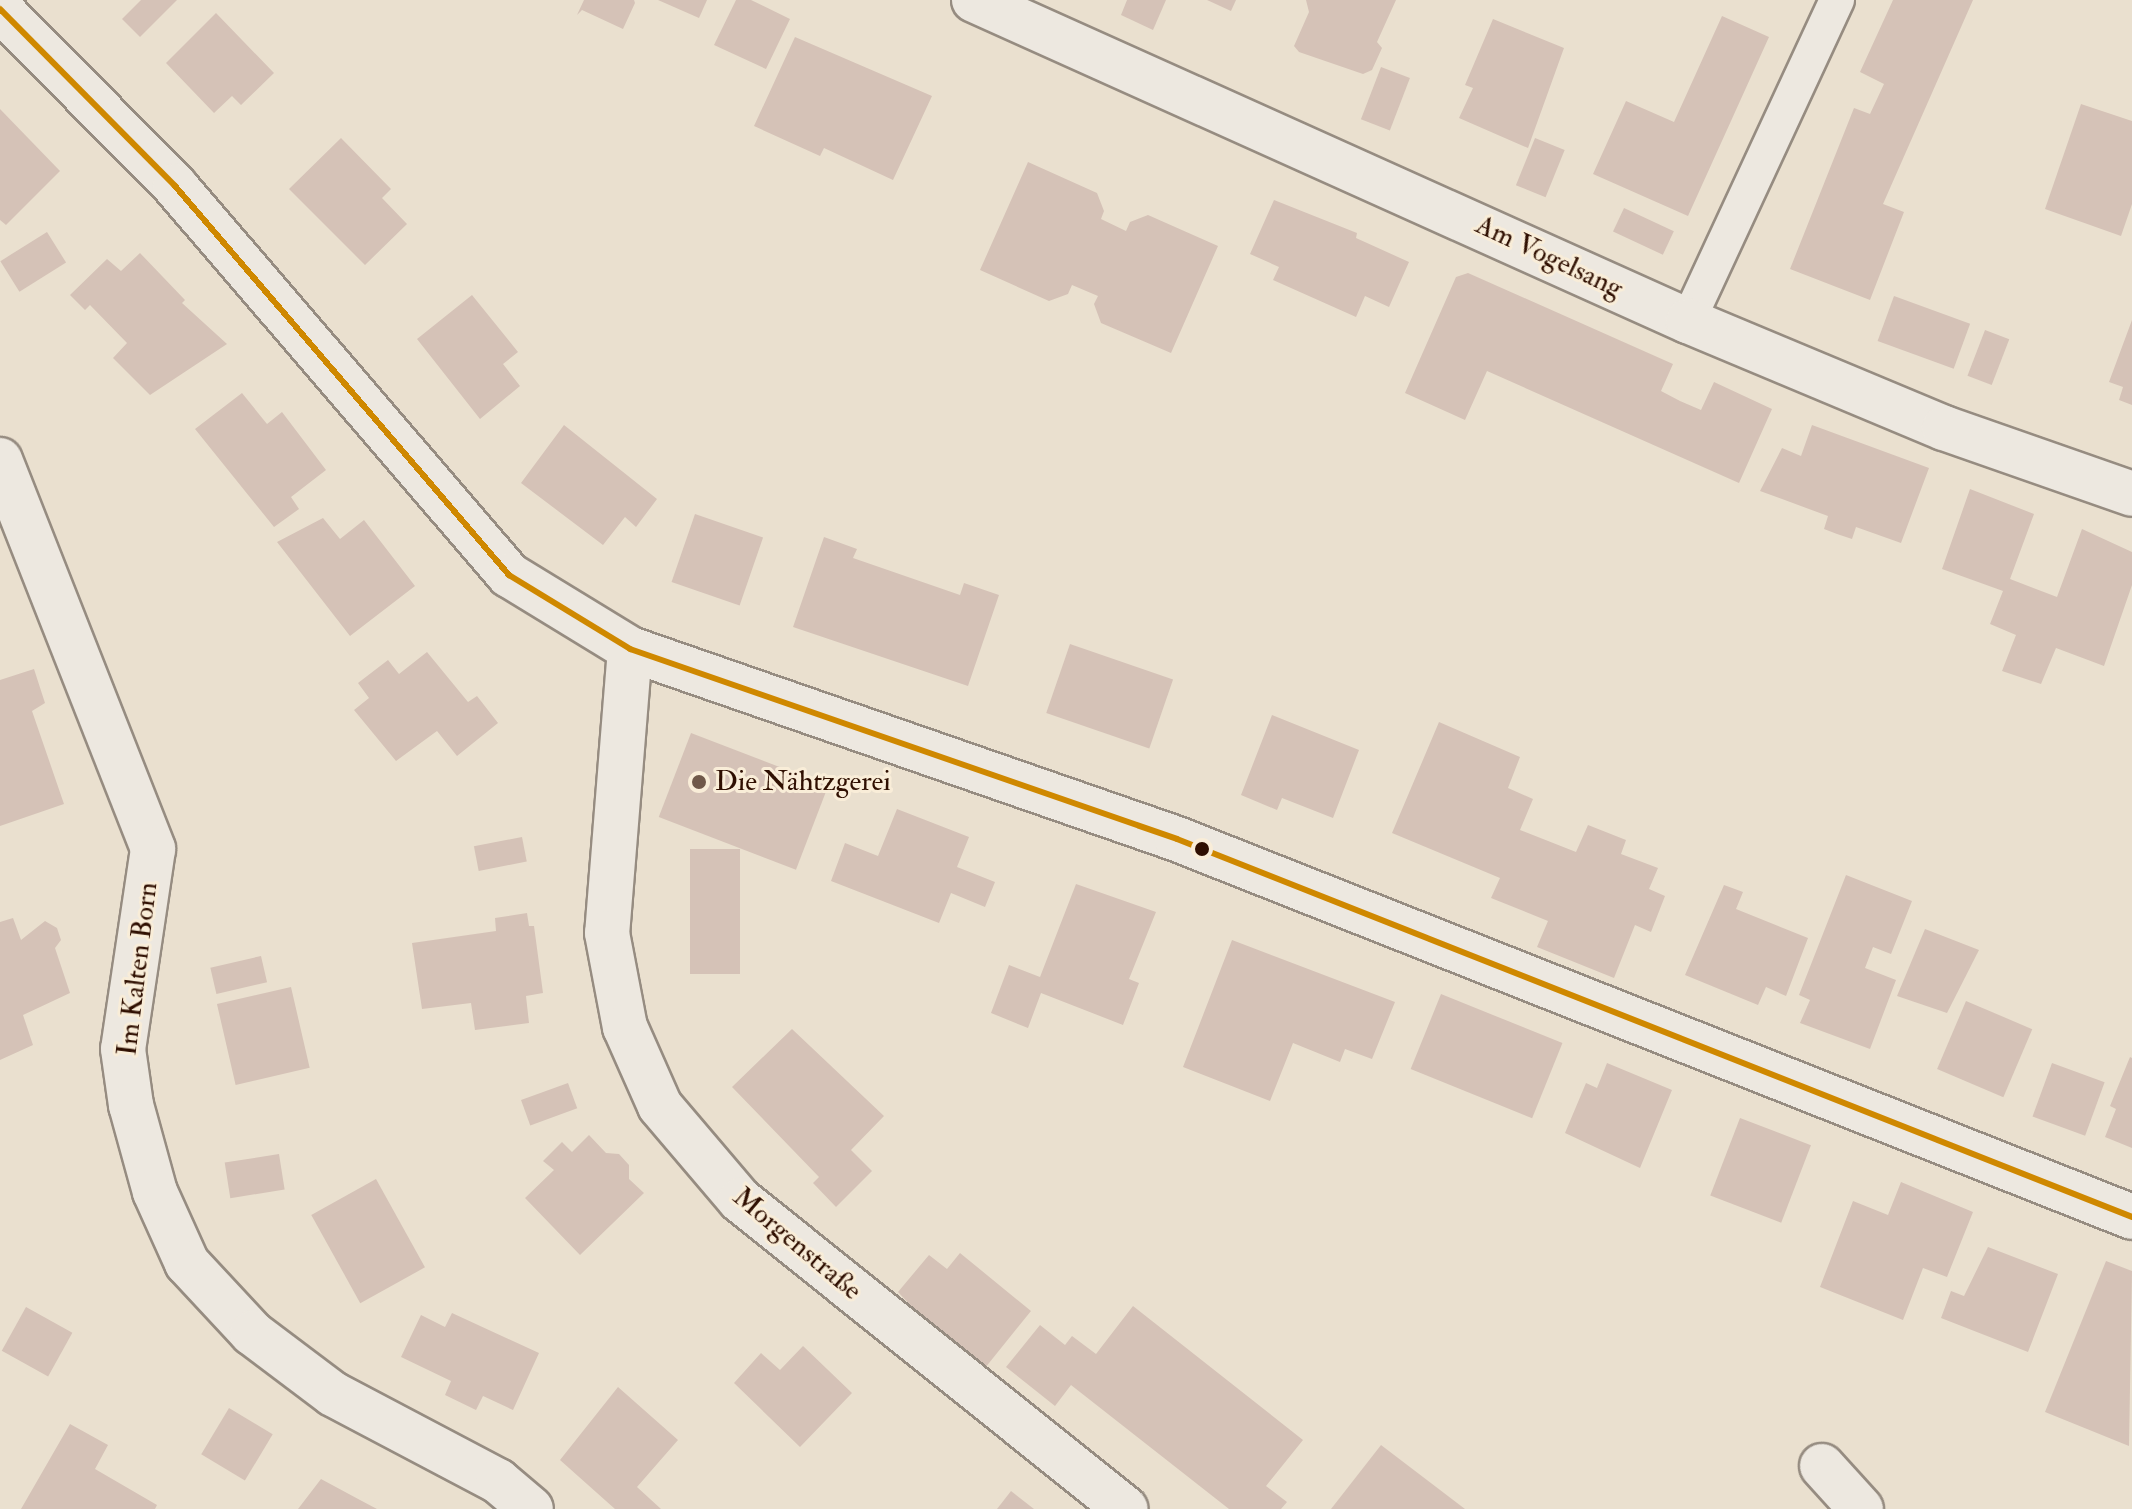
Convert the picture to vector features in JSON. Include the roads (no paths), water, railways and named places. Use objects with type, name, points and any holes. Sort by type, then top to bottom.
[{"type":"street","name":"Am Vogelsang","points":[[974,0],[1688,321],[1944,428],[2132,494]]},
{"type":"street","points":[[0,9],[175,186],[509,575],[630,649],[1177,839],[2132,1217]]},
{"type":"street","name":"Im Kalten Born","points":[[0,460],[153,849],[123,1049],[131,1105],[155,1192],[187,1263],[252,1333],[333,1394],[498,1481],[531,1509]]},
{"type":"street","name":"Morgenstraße","points":[[630,649],[607,933],[625,1027],[660,1106],[740,1200],[1126,1509]]},
{"type":"street","points":[[1822,1466],[1861,1509]]},
{"type":"lane","points":[[1688,321],[1837,0]]},
{"type":"place","name":"Die Nähtzgerei","points":[[699,782]]}]
